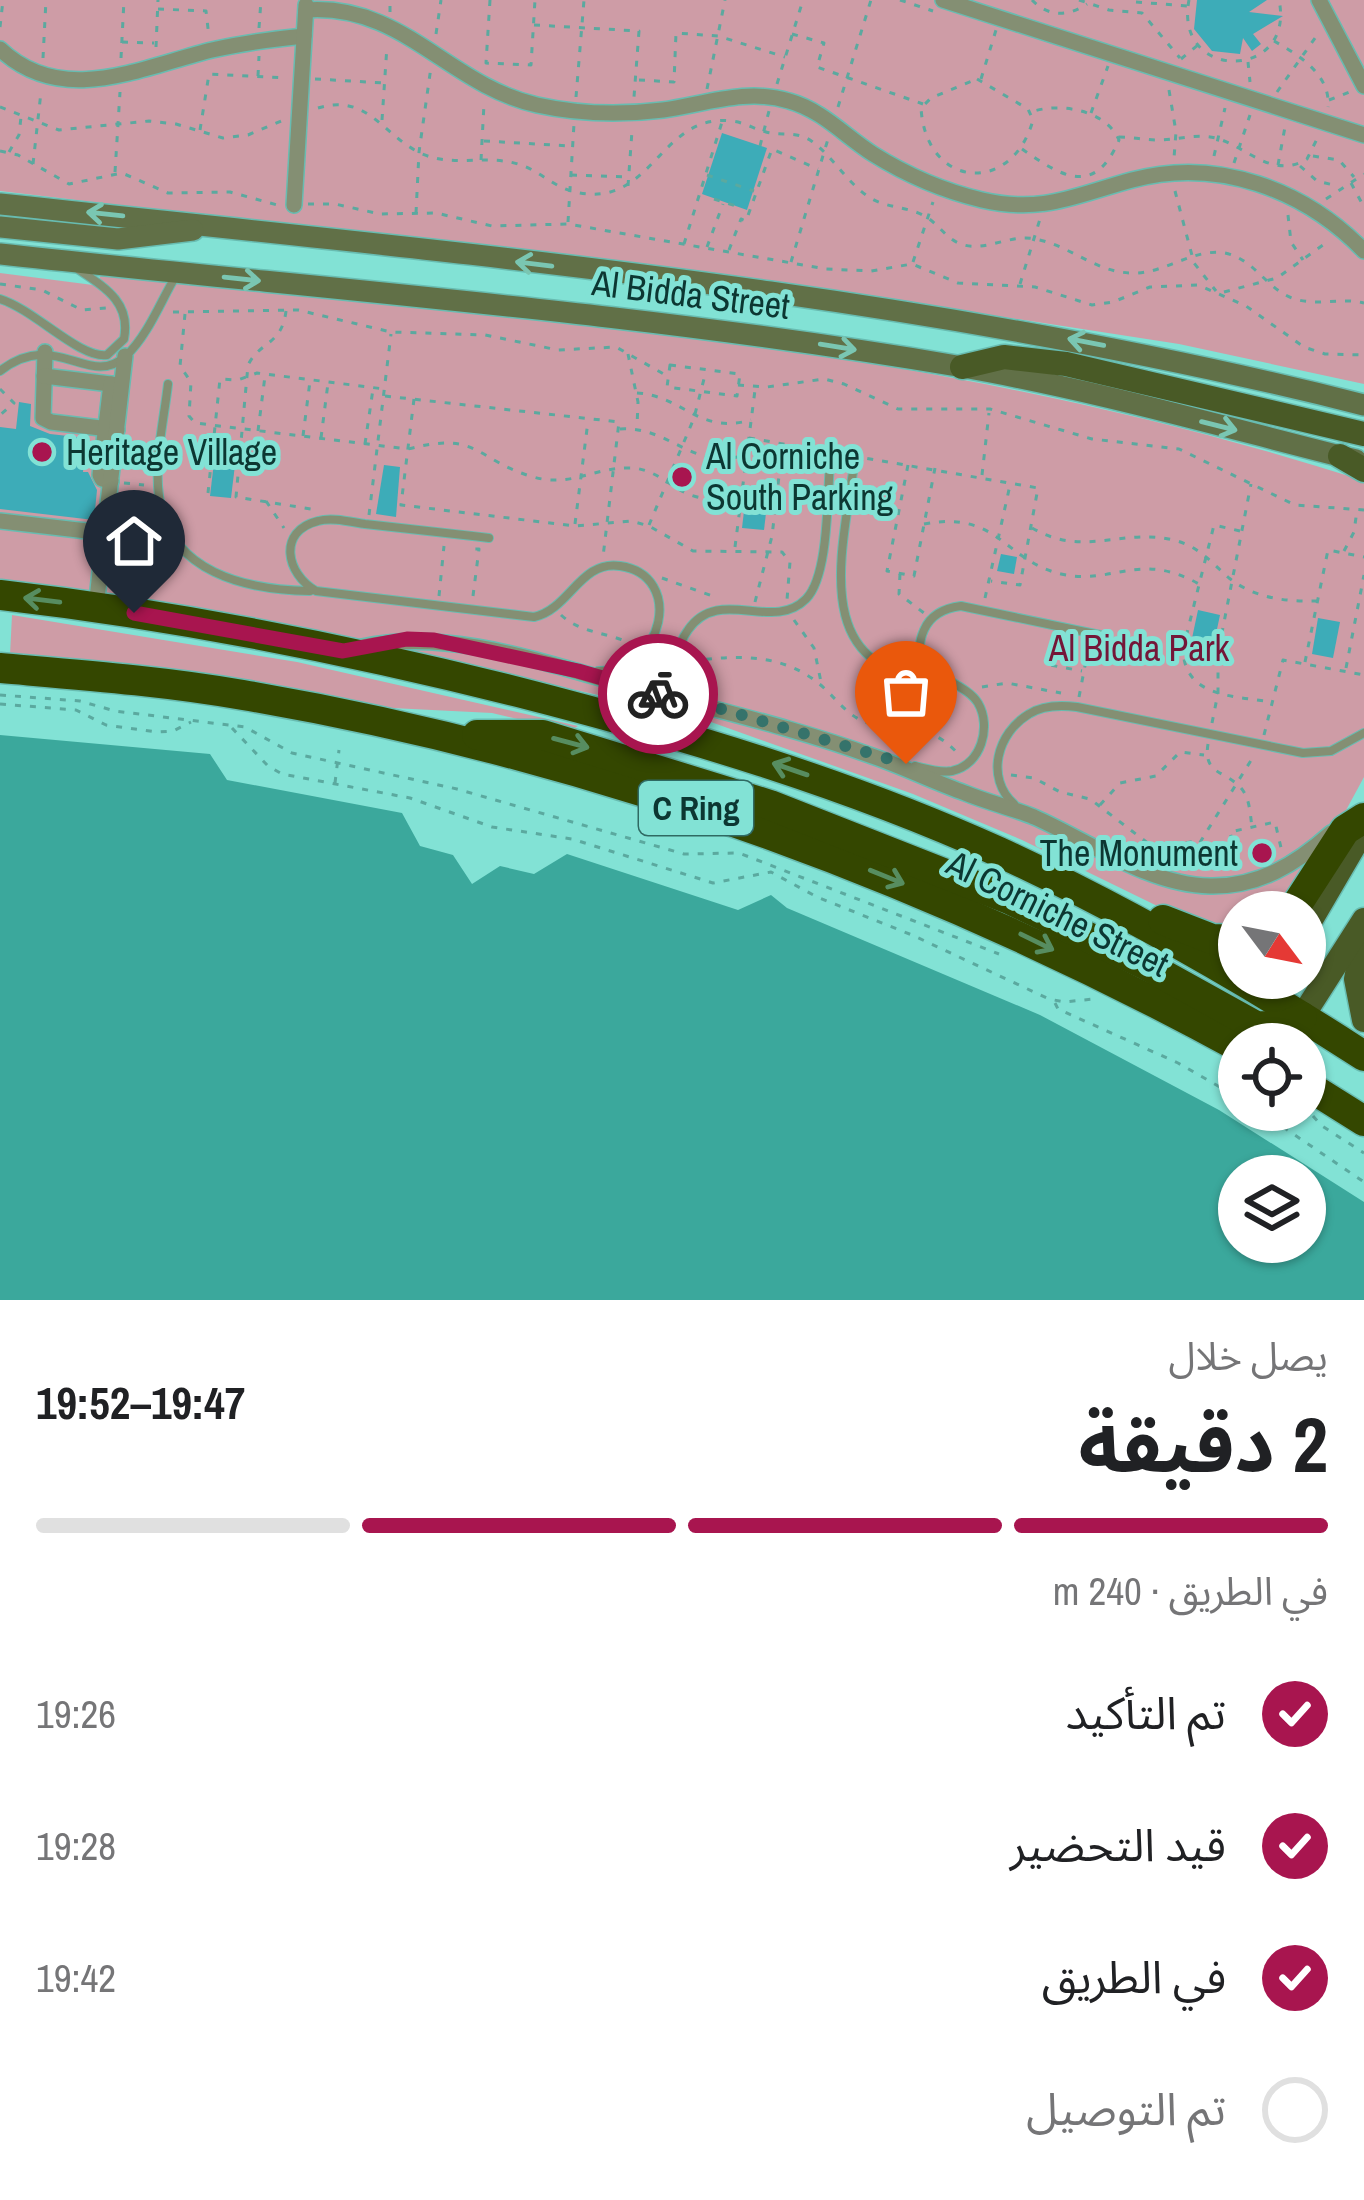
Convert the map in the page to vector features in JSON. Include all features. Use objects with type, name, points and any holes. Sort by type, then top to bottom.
[{"type":"highway","name":"Al Corniche Street","points":[[0,596],[96,607],[343,651],[567,705],[787,767],[998,852],[1127,917],[1270,1012]]},
{"type":"highway","name":"Al Corniche Street","points":[[0,668],[240,694],[456,739],[666,798],[869,869],[1027,938],[1218,1036]]},
{"type":"highway","points":[[456,739],[499,732],[543,735],[789,812],[1009,899],[1270,1012],[1284,1027],[1302,1017],[1364,1056]]},
{"type":"highway","points":[[1306,891],[1346,830],[1364,818]]},
{"type":"highway","points":[[1127,917],[1158,919],[1218,939]]},
{"type":"highway","points":[[1326,1106],[1364,1121]]},
{"type":"main road","name":"Al Bidda Street","points":[[0,204],[755,291],[1030,331],[1200,364],[1364,405]]},
{"type":"main road","points":[[0,227],[118,239],[165,236],[211,225]]},
{"type":"main road","name":"Al Bidda Street","points":[[0,254],[730,331],[962,367],[1356,462]]},
{"type":"main road","points":[[962,367],[1004,357],[1066,364],[1364,434]]},
{"type":"main road","points":[[1326,894],[1364,829]]},
{"type":"main road","points":[[1302,1017],[1364,920]]},
{"type":"main road","points":[[1364,938],[1356,980],[1364,1020]]},
{"type":"street","points":[[943,0],[1364,135]]},
{"type":"street","points":[[1318,0],[1364,85]]},
{"type":"street","points":[[294,205],[306,5],[389,24],[485,87],[556,108],[633,113],[751,95],[773,97],[810,109],[874,154],[943,187],[1003,204],[1082,198],[1153,176],[1237,177],[1279,190],[1318,213],[1364,251]]},
{"type":"street","points":[[0,49],[27,68],[74,80],[108,80],[210,51],[304,36]]},
{"type":"street","points":[[45,352],[41,410],[46,421],[111,430]]},
{"type":"street","points":[[96,607],[111,482],[111,430],[125,356]]},
{"type":"street","points":[[44,376],[117,385]]},
{"type":"street","points":[[0,521],[104,536]]},
{"type":"street","name":"Al Corniche Street","points":[[343,651],[407,639],[434,640],[578,671],[874,756],[1030,815],[1176,881],[1241,884]]},
{"type":"street","points":[[1241,884],[1285,868],[1364,802]]},
{"type":"lane","points":[[0,298],[40,317],[84,353],[95,357],[117,349],[126,327],[119,302],[104,286],[64,260]]},
{"type":"lane","points":[[0,371],[20,358],[45,352],[92,367],[115,363],[142,334],[177,272]]},
{"type":"lane","points":[[168,384],[158,487],[165,519],[195,560],[238,584],[534,617],[555,609],[586,574],[602,567],[622,566],[642,576],[659,603],[657,629],[645,653],[624,668],[578,671]]},
{"type":"lane","points":[[718,708],[692,691],[680,663],[682,640],[710,611],[789,609],[806,599],[817,583],[830,464]]},
{"type":"lane","points":[[854,465],[839,582],[847,626],[862,648],[884,666],[906,676],[942,679]]},
{"type":"lane","points":[[316,591],[294,574],[290,558],[293,542],[310,524],[328,520],[489,538]]},
{"type":"lane","points":[[874,756],[938,771],[959,769],[981,745],[985,723],[977,700],[942,679],[925,663],[921,651],[931,619],[949,608],[980,609],[1100,635]]},
{"type":"lane","points":[[1030,815],[1006,797],[996,778],[1001,749],[1016,724],[1041,709],[1077,706],[1317,753],[1345,746],[1364,733]]},
{"type":"path","points":[[0,27],[3,0]]},
{"type":"path","points":[[155,67],[158,0]]},
{"type":"path","points":[[382,122],[390,0]]},
{"type":"path","points":[[416,213],[419,152],[441,0]]},
{"type":"path","points":[[490,0],[486,63],[531,64],[535,0]]},
{"type":"path","points":[[704,102],[725,0]]},
{"type":"path","points":[[760,146],[802,0]]},
{"type":"path","points":[[1032,0],[1042,9],[1062,14],[1087,4]]},
{"type":"path","points":[[1079,0],[1108,10],[1137,11],[1181,59]]},
{"type":"path","points":[[1137,11],[1136,1],[1188,3],[1192,36],[1204,52],[1220,60],[1248,60],[1274,40],[1281,22],[1279,0]]},
{"type":"path","points":[[158,9],[206,11],[210,51]]},
{"type":"path","points":[[981,80],[999,19]]},
{"type":"path","points":[[1272,106],[1283,80],[1328,19]]},
{"type":"path","points":[[533,25],[639,31],[628,186]]},
{"type":"path","points":[[635,80],[674,82],[676,33],[718,35],[785,57]]},
{"type":"path","points":[[792,34],[824,44],[817,67],[923,104],[969,80],[981,80],[1031,112],[1055,106],[1090,115],[1119,137],[1216,138],[1252,158],[1278,165],[1299,164],[1310,155],[1329,100],[1325,83],[1301,58],[1274,40]]},
{"type":"path","points":[[122,42],[156,44]]},
{"type":"path","points":[[1090,115],[1112,55]]},
{"type":"path","points":[[200,131],[209,74],[385,83]]},
{"type":"path","points":[[1329,100],[1364,85]]},
{"type":"path","points":[[480,162],[485,87]]},
{"type":"path","points":[[923,104],[923,121],[939,156],[951,170],[965,174],[1002,165],[1020,148],[1031,128],[1031,112]]},
{"type":"path","points":[[0,107],[59,130],[133,121],[176,124],[223,138],[240,137],[327,105],[348,105],[368,111],[419,152],[443,160],[504,160],[559,187],[599,194],[628,186],[679,136],[722,121],[807,139],[871,199],[927,217],[953,241],[968,246],[1034,238],[1089,264],[1129,273],[1168,268],[1200,254],[1227,254],[1245,261],[1284,295],[1304,302],[1364,303]]},
{"type":"path","points":[[1213,174],[1216,138],[1226,106]]},
{"type":"path","points":[[1237,177],[1234,160],[1250,114]]},
{"type":"path","points":[[9,152],[19,135],[21,115]]},
{"type":"path","points":[[684,244],[722,121]]},
{"type":"path","points":[[1278,165],[1285,125]]},
{"type":"path","points":[[1020,148],[1057,173],[1082,177],[1103,165],[1119,137]]},
{"type":"path","points":[[482,141],[572,146]]},
{"type":"path","points":[[729,252],[772,149],[819,169]]},
{"type":"path","points":[[0,151],[69,184],[122,172],[168,193],[230,192],[270,204],[335,204],[380,214],[436,213],[492,226],[568,224],[845,271],[912,264],[958,283],[1019,286],[1092,305],[1165,284],[1198,285],[1221,293],[1304,347],[1325,354],[1364,355]]},
{"type":"path","points":[[1310,155],[1340,160],[1364,207]]},
{"type":"path","points":[[1299,164],[1317,181],[1340,187]]},
{"type":"path","points":[[912,264],[927,217],[951,170]]},
{"type":"path","points":[[706,174],[756,192]]},
{"type":"path","points":[[1318,213],[1326,197],[1364,174]]},
{"type":"path","points":[[570,175],[629,177]]},
{"type":"path","points":[[714,199],[736,206]]},
{"type":"path","points":[[706,248],[723,204]]},
{"type":"path","points":[[1019,286],[1044,204]]},
{"type":"path","points":[[1221,293],[1268,283],[1341,231]]},
{"type":"path","points":[[0,284],[42,290],[82,310],[112,305]]},
{"type":"path","points":[[165,309],[185,314],[286,309],[391,332],[485,334],[558,350],[608,346],[628,352],[669,377]]},
{"type":"path","points":[[286,309],[281,332],[251,358],[236,497],[307,507],[328,520]]},
{"type":"path","points":[[185,314],[180,366],[192,387],[189,416],[194,423],[408,449],[458,443],[530,476],[580,480],[613,470],[641,469],[710,500],[778,482]]},
{"type":"path","points":[[368,524],[391,332]]},
{"type":"path","points":[[628,352],[637,393],[637,428]]},
{"type":"path","points":[[670,365],[740,374],[737,396],[668,386],[669,377],[670,365]]},
{"type":"path","points":[[649,526],[694,418],[706,370]]},
{"type":"path","points":[[208,493],[220,379],[265,374],[386,389]]},
{"type":"path","points":[[259,431],[265,374]]},
{"type":"path","points":[[738,385],[824,379],[844,383],[898,410],[989,410],[1079,436],[1178,449],[1295,505],[1361,510],[1343,553]]},
{"type":"path","points":[[303,436],[310,380]]},
{"type":"path","points":[[321,438],[328,382]]},
{"type":"path","points":[[365,444],[373,387]]},
{"type":"path","points":[[735,549],[755,387]]},
{"type":"path","points":[[0,389],[14,404],[0,415]]},
{"type":"path","points":[[637,393],[665,398],[694,418],[716,424],[751,421]]},
{"type":"path","points":[[385,396],[619,422],[602,567]]},
{"type":"path","points":[[414,399],[401,506],[575,526],[631,521],[693,551],[735,549],[789,556],[789,609],[814,648],[823,686]]},
{"type":"path","points":[[982,477],[989,410]]},
{"type":"path","points":[[575,526],[588,419]]},
{"type":"path","points":[[618,429],[660,434],[681,448],[720,460],[746,455]]},
{"type":"path","points":[[749,438],[1038,488],[1020,585],[991,581]]},
{"type":"path","points":[[754,610],[768,551],[783,442]]},
{"type":"path","points":[[908,463],[886,571],[900,574],[914,576],[935,468]]},
{"type":"path","points":[[111,482],[158,487]]},
{"type":"path","points":[[980,609],[991,581],[1011,483]]},
{"type":"path","points":[[1252,483],[1216,662],[1218,693],[1206,755],[1214,771],[1237,784],[1245,795],[1252,827]]},
{"type":"path","points":[[265,500],[293,542]]},
{"type":"path","points":[[924,524],[971,523],[1000,536],[1046,569],[1070,575],[1147,568],[1199,584]]},
{"type":"path","points":[[1242,531],[1214,525],[1183,649],[1184,663],[1194,682],[1218,693],[1273,702]]},
{"type":"path","points":[[1030,527],[1072,544],[1165,538],[1192,546],[1232,580],[1263,596],[1317,601]]},
{"type":"path","points":[[104,536],[130,553],[195,560]]},
{"type":"path","points":[[438,606],[444,544]]},
{"type":"path","points":[[461,547],[478,549],[471,610]]},
{"type":"path","points":[[1305,664],[1328,550],[1364,557]]},
{"type":"path","points":[[900,574],[899,594],[931,619]]},
{"type":"path","points":[[1346,672],[1364,575]]},
{"type":"path","points":[[642,576],[668,579],[729,607]]},
{"type":"path","points":[[555,609],[581,630],[616,636],[663,663],[734,656],[790,665],[823,686],[857,718],[883,727],[926,730],[950,744],[967,764]]},
{"type":"path","points":[[1077,706],[1084,671],[1089,645],[1056,637],[1051,665],[1084,671]]},
{"type":"path","points":[[968,691],[1006,683],[1060,693]]},
{"type":"path","points":[[0,695],[80,701],[115,711],[251,729],[292,754],[525,806],[684,854],[739,853],[1012,959]]},
{"type":"path","points":[[0,704],[76,710],[106,725],[157,732],[173,731],[192,721]]},
{"type":"path","points":[[230,727],[277,772],[410,799],[492,827],[586,843],[713,883],[771,872],[817,897],[1054,1001],[1100,998],[1085,990]]},
{"type":"path","points":[[335,783],[338,750]]},
{"type":"path","points":[[1100,805],[1120,783],[1156,776],[1180,752],[1206,755]]},
{"type":"path","points":[[996,778],[1026,776],[1100,805],[1150,844],[1171,847],[1195,841],[1235,853]]},
{"type":"path","points":[[1241,884],[1230,832],[1275,822],[1285,868]]},
{"type":"path","points":[[1054,1001],[1058,1009],[1218,1086]]},
{"type":"path","points":[[1326,1129],[1364,1153]]},
{"type":"path","points":[[1289,1131],[1364,1182]]},
{"type":"green space","points":[[0,0],[1364,0],[1364,384],[1179,344],[771,281],[0,191]]},
{"type":"green space","name":"Al Bidda Park","points":[[0,273],[93,285],[101,276],[122,277],[774,348],[1072,402],[1364,481],[1364,777],[1312,873],[1297,891],[1218,891],[1218,926],[1186,920],[1022,840],[913,794],[697,717],[261,620],[0,580]]},
{"type":"green space","points":[[12,615],[297,662],[578,726],[570,731],[492,713],[392,708],[254,683],[10,655]]},
{"type":"water","points":[[0,735],[210,754],[227,780],[402,813],[420,846],[453,855],[472,884],[500,866],[534,874],[567,854],[738,910],[771,895],[787,908],[1040,1015],[1218,1109],[1218,1131],[1252,1131],[1290,1155],[1218,1155],[1218,1263],[1326,1263],[1326,1178],[1364,1202],[1364,1300],[0,1300]]},
{"type":"building","points":[[1197,0],[1267,0],[1249,12],[1283,16],[1253,34],[1261,44],[1252,51],[1243,38],[1240,54],[1212,51],[1194,29]]},
{"type":"building","points":[[722,133],[767,148],[747,210],[702,194]]},
{"type":"building","points":[[19,402],[31,404],[30,426],[50,434],[86,438],[83,472],[88,472],[97,490],[94,520],[0,509],[0,427],[16,429]]},
{"type":"building","points":[[214,462],[235,465],[231,498],[210,496]]},
{"type":"building","points":[[384,465],[400,467],[396,517],[376,514]]},
{"type":"building","points":[[744,511],[766,513],[764,530],[742,528]]},
{"type":"building","points":[[1001,554],[1017,557],[1014,574],[997,571]]},
{"type":"building","points":[[1198,610],[1220,615],[1213,648],[1191,643]]},
{"type":"building","points":[[1318,618],[1340,622],[1333,658],[1312,654]]},
{"type":"way so far","points":[[658,694],[906,764]]},
{"type":"place","name":"Heritage Village","points":[[42,452]]},
{"type":"place","name":"Al Corniche South Parking","points":[[682,477]]},
{"type":"place","name":"The Monument","points":[[1262,853]]},
{"type":"route","points":[[134,613],[343,651],[407,639],[434,640],[578,671],[658,694]]}]
